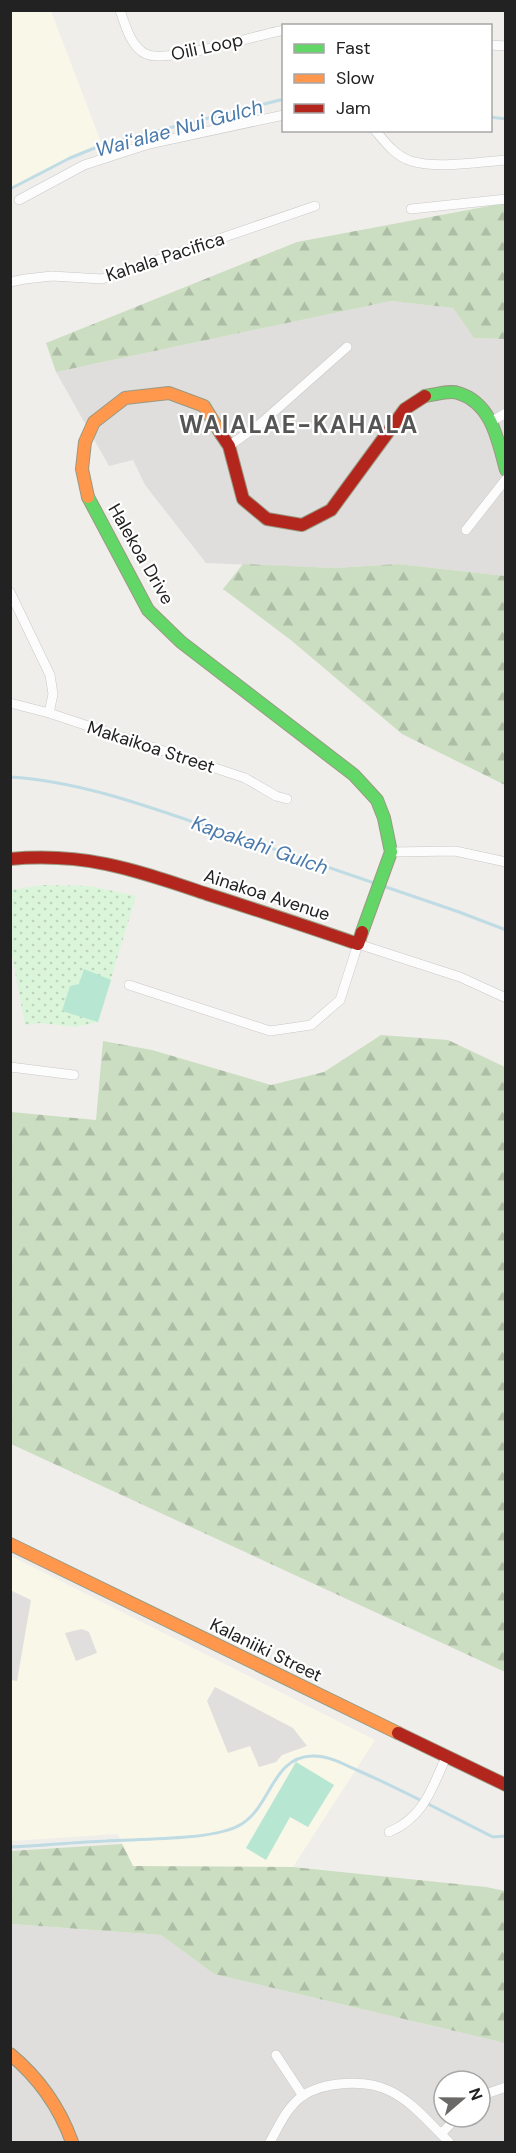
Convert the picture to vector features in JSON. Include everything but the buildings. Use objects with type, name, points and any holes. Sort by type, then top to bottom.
[{"type":"street","name":"Oili Loop","points":[[120,10],[131,39],[144,54],[153,56],[180,54],[282,30]]},
{"type":"street","points":[[19,200],[84,165],[149,144],[282,115]]},
{"type":"street","points":[[377,132],[390,148],[410,161],[437,164],[506,160]]},
{"type":"street","points":[[411,209],[506,199]]},
{"type":"street","name":"Kahala Pacifica","points":[[10,282],[52,276],[102,279],[315,206]]},
{"type":"street","points":[[229,446],[260,424],[347,347]]},
{"type":"street","name":"Halekoa Drive","points":[[391,852],[384,818],[377,800],[354,775],[181,642],[148,610],[88,498],[82,469],[85,442],[94,422],[125,398],[169,393],[204,406],[229,446],[243,499],[267,519],[302,525],[331,510],[405,409],[426,396],[457,392],[475,403],[492,421]]},
{"type":"street","points":[[506,413],[492,421],[506,470]]},
{"type":"street","points":[[466,530],[506,479]]},
{"type":"street","points":[[10,592],[50,675],[53,694],[49,713]]},
{"type":"street","name":"Makaikoa Street","points":[[10,703],[49,713],[245,778],[276,796],[286,799]]},
{"type":"street","points":[[129,985],[270,1031],[311,1025],[340,1000],[391,852],[455,851],[506,862]]},
{"type":"street","name":"Ainakoa Avenue","points":[[10,859],[55,855],[80,857],[124,867],[460,977],[506,998]]},
{"type":"street","points":[[10,1067],[74,1075]]},
{"type":"street","name":"Kalaniiki Street","points":[[10,1544],[506,1785]]},
{"type":"street","points":[[389,1832],[402,1827],[417,1814],[446,1757]]},
{"type":"street","points":[[10,2054],[23,2063],[43,2085],[58,2107],[72,2142]]},
{"type":"street","points":[[276,2055],[303,2096]]},
{"type":"street","points":[[270,2142],[286,2114],[303,2096],[336,2084],[358,2082],[381,2087],[399,2096],[449,2142]]},
{"type":"street","points":[[441,2134],[446,2129]]},
{"type":"shaded area","points":[[11,10],[51,11],[102,145],[70,158],[11,189]]},
{"type":"shaded area","points":[[390,301],[453,308],[474,338],[505,339],[505,576],[398,564],[334,568],[206,563],[145,485],[133,460],[109,466],[56,372]]},
{"type":"shaded area","points":[[11,1556],[375,1740],[293,1867],[133,1866],[118,1834],[11,1841]]},
{"type":"shaded area","points":[[10,1590],[31,1600],[17,1681],[11,1680]]},
{"type":"shaded area","points":[[82,1629],[89,1632],[97,1653],[76,1661],[65,1633]]},
{"type":"shaded area","points":[[215,1687],[293,1728],[307,1746],[282,1755],[276,1762],[259,1767],[250,1746],[228,1753],[207,1701]]},
{"type":"shaded area","points":[[10,1924],[161,1935],[214,1974],[505,2043],[505,2142],[11,2142]]},
{"type":"green space","points":[[505,203],[505,339],[474,338],[453,308],[391,301],[56,372],[46,343],[297,242]]},
{"type":"green space","points":[[243,564],[334,568],[398,564],[505,576],[505,785],[402,734],[292,641],[223,589]]},
{"type":"green space","points":[[43,885],[90,886],[136,896],[98,1022],[75,1027],[40,1023],[25,1025],[11,950],[10,890]]},
{"type":"green space","points":[[84,969],[111,980],[98,1022],[62,1011],[70,986],[79,984]]},
{"type":"green space","points":[[381,1035],[448,1040],[505,1067],[505,1672],[11,1444],[11,1112],[96,1120],[103,1041],[152,1050],[271,1085],[324,1072]]},
{"type":"green space","points":[[296,1762],[334,1785],[308,1827],[290,1817],[266,1860],[246,1848]]},
{"type":"green space","points":[[122,1844],[133,1866],[293,1867],[486,1887],[505,1891],[505,2043],[214,1974],[161,1935],[11,1924],[11,1851]]},
{"type":"waterway","name":"Waiʻalae Nui Gulch","points":[[10,189],[70,158],[102,145],[282,100]]},
{"type":"waterway","name":"Waiʻalae Nui Gulch","points":[[492,117],[506,119]]},
{"type":"waterway","name":"Kapakahi Gulch","points":[[10,777],[84,788],[156,809],[377,884]]},
{"type":"waterway","name":"Kapakahi Gulch","points":[[383,886],[506,930]]},
{"type":"waterway","points":[[10,1847],[173,1838],[224,1831],[248,1820],[287,1765],[298,1759],[312,1756],[342,1763],[493,1837],[506,1836]]},
{"type":"traffic: fast","points":[[425,396],[455,392],[479,405],[492,424],[506,470]]},
{"type":"traffic: fast","points":[[88,497],[148,610],[181,642],[354,775],[377,800],[384,818],[391,852],[362,932]]},
{"type":"traffic: slow","points":[[88,497],[82,469],[85,442],[94,422],[125,398],[169,393],[204,406],[221,434]]},
{"type":"traffic: slow","points":[[10,1544],[398,1733]]},
{"type":"traffic: slow","points":[[10,2054],[47,2094],[61,2116],[72,2142]]},
{"type":"traffic: jam","points":[[221,434],[229,446],[243,499],[267,519],[302,525],[331,510],[405,409],[425,396]]},
{"type":"traffic: jam","points":[[10,859],[64,858],[112,865],[159,878],[358,944],[362,932]]},
{"type":"traffic: jam","points":[[398,1733],[506,1785]]},
{"type":"district","name":"WAIALAE-KAHALA","points":[[299,425]]}]
